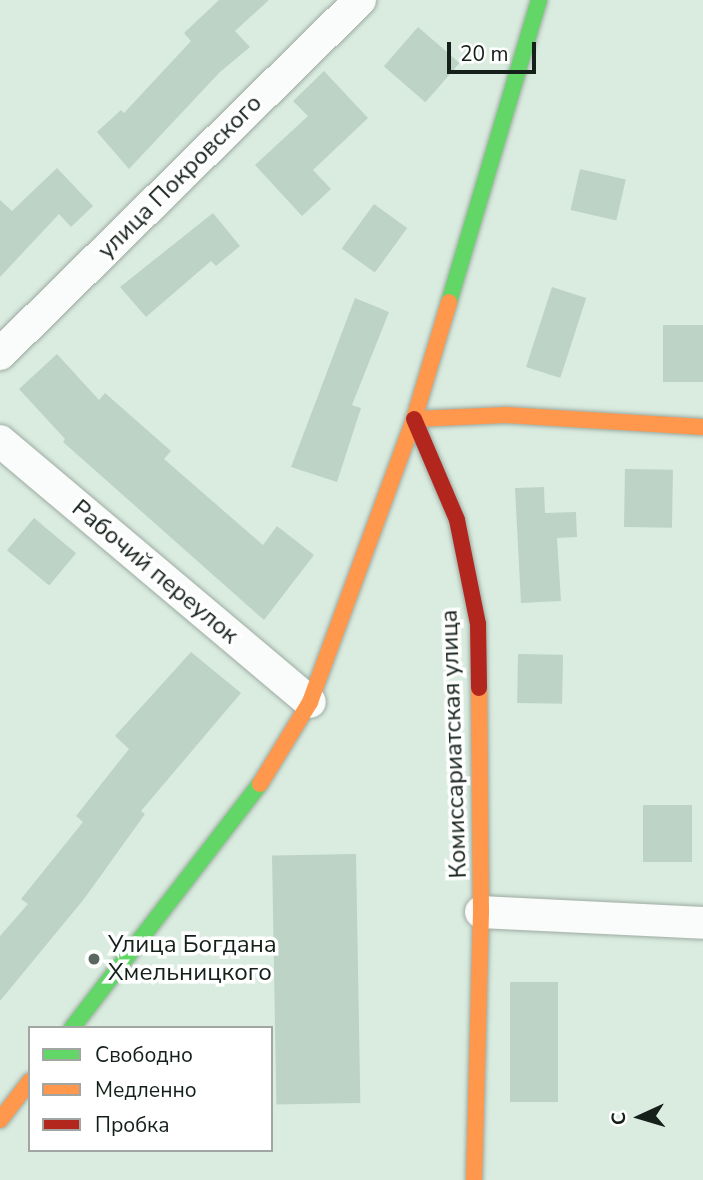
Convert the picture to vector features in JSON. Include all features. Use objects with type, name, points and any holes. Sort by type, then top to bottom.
[{"type":"main road","points":[[74,1026],[256,791],[310,702],[414,419],[539,0]]},
{"type":"main road","points":[[414,419],[506,415],[703,427]]},
{"type":"main road","name":"Комиссариатская улица","points":[[414,419],[457,520],[478,624],[481,912],[474,1180]]},
{"type":"main road","points":[[0,1119],[28,1084]]},
{"type":"street","name":"улица Покровского","points":[[0,354],[360,0]]},
{"type":"street","name":"Рабочий переулок","points":[[0,441],[310,702]]},
{"type":"street","points":[[481,912],[703,923]]},
{"type":"building","points":[[219,0],[269,0],[235,31],[250,47],[220,72],[129,169],[97,132],[121,110],[124,113],[191,41],[184,33]]},
{"type":"building","points":[[418,27],[460,63],[425,102],[384,66]]},
{"type":"building","points":[[324,71],[368,118],[313,170],[331,189],[302,216],[255,165],[308,116],[293,101]]},
{"type":"building","points":[[57,168],[93,206],[71,227],[59,214],[0,277],[0,200],[12,211]]},
{"type":"building","points":[[580,169],[626,180],[616,220],[571,210]]},
{"type":"building","points":[[374,204],[407,228],[375,273],[342,248]]},
{"type":"building","points":[[213,213],[240,246],[216,266],[211,261],[146,317],[120,287]]},
{"type":"building","points":[[552,287],[586,298],[560,378],[526,367]]},
{"type":"building","points":[[355,298],[389,312],[352,405],[361,408],[337,482],[291,467]]},
{"type":"building","points":[[663,325],[703,325],[703,382],[663,382]]},
{"type":"building","points":[[57,354],[99,400],[105,393],[171,451],[164,459],[263,545],[277,526],[314,555],[264,620],[63,442],[65,439],[19,389]]},
{"type":"building","points":[[625,469],[673,470],[672,528],[624,527]]},
{"type":"building","points":[[544,487],[545,513],[576,512],[577,537],[557,538],[561,601],[521,603],[515,488]]},
{"type":"building","points":[[34,518],[76,553],[49,586],[7,550]]},
{"type":"building","points":[[191,652],[241,693],[141,811],[145,814],[84,899],[0,1001],[0,936],[28,904],[21,899],[83,822],[76,816],[129,749],[115,736]]},
{"type":"building","points":[[518,654],[563,655],[562,704],[517,703]]},
{"type":"building","points":[[643,805],[692,805],[692,862],[643,862]]},
{"type":"building","points":[[356,854],[360,1103],[276,1104],[272,855]]},
{"type":"building","points":[[510,982],[558,982],[558,1102],[510,1102]]},
{"type":"traffic: fast","points":[[449,302],[539,0]]},
{"type":"traffic: fast","points":[[74,1026],[260,784]]},
{"type":"traffic: slow","points":[[260,784],[310,702],[414,419],[449,302]]},
{"type":"traffic: slow","points":[[414,419],[506,415],[703,427]]},
{"type":"traffic: slow","points":[[474,1180],[481,912],[479,688]]},
{"type":"traffic: slow","points":[[0,1120],[28,1084]]},
{"type":"traffic: jam","points":[[414,419],[457,520],[478,624],[479,688]]},
{"type":"place","name":"Улица Богдана Хмельницкого","points":[[94,959]]}]
